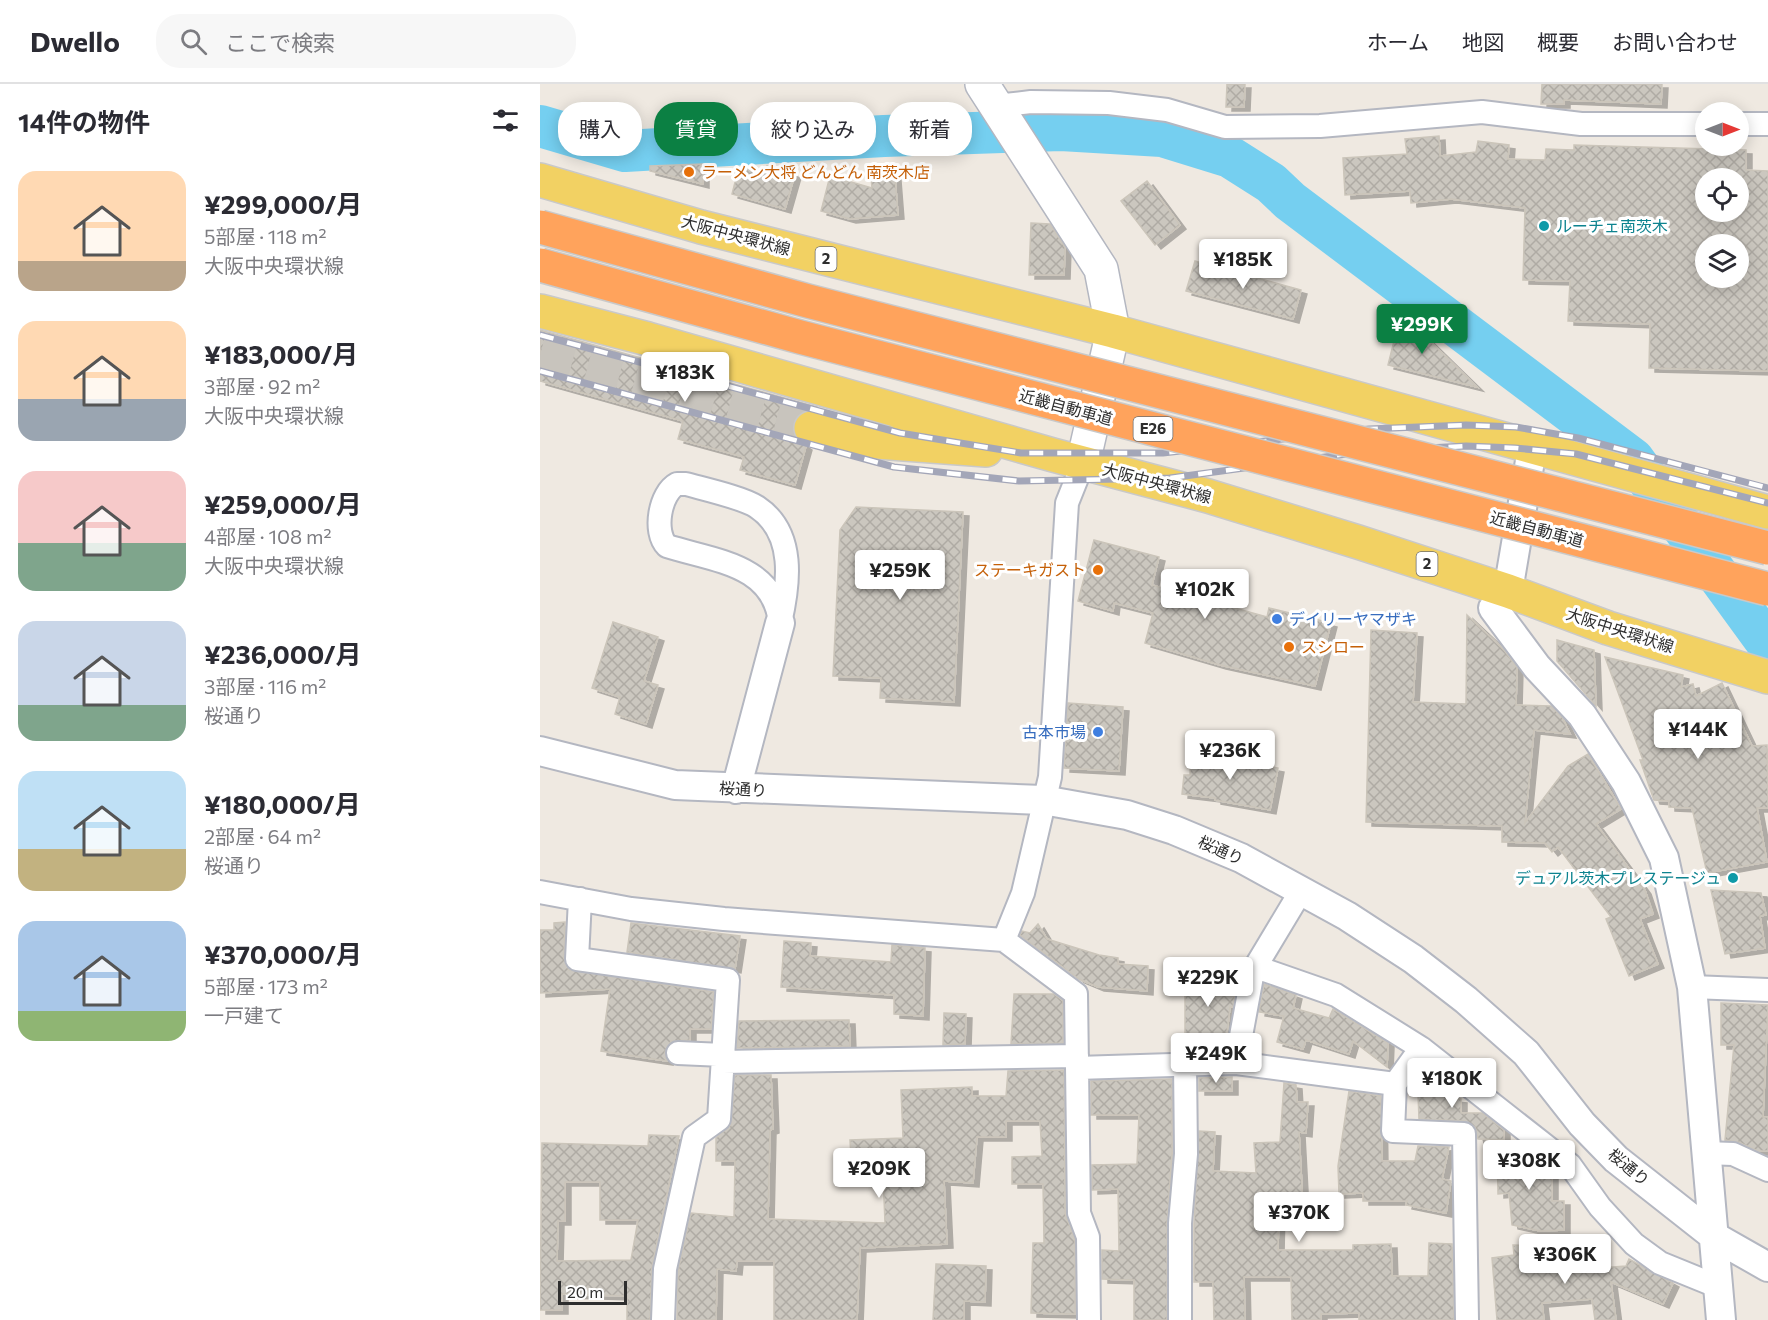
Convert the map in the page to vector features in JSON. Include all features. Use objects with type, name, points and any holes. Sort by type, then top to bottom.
[{"type":"highway","name":"E26","points":[[540,226],[808,302],[1768,548]]},
{"type":"highway","name":"近畿自動車道","points":[[540,265],[800,337],[1768,589]]},
{"type":"main road","points":[[993,102],[1101,269],[1113,331],[1068,459]]},
{"type":"main road","name":"大阪中央環状線","points":[[540,180],[701,227],[1113,331],[1532,449],[1768,512]]},
{"type":"main road","name":"大阪中央環状線","points":[[540,311],[648,339],[1068,459],[1208,496],[1508,591],[1608,628],[1768,677]]},
{"type":"main road","name":"2","points":[[811,429],[877,442],[1068,459]]},
{"type":"street","points":[[993,102],[1109,103],[1167,110],[1225,127],[1320,126],[1482,112],[1581,124],[1695,124]]},
{"type":"street","points":[[1749,124],[1768,124]]},
{"type":"street","points":[[1532,449],[1508,591],[1493,609],[1538,667],[1582,715],[1626,782],[1664,858],[1692,987],[1721,1320]]},
{"type":"street","points":[[1004,940],[1023,893],[1042,800],[1050,777],[1068,459]]},
{"type":"street","points":[[736,789],[780,623],[789,588],[789,565],[774,524],[757,506],[686,484],[676,484],[668,489],[658,528],[666,546],[749,572],[762,580],[776,600],[780,623]]},
{"type":"street","name":"桜通り","points":[[540,751],[675,785],[1042,800],[1127,816],[1174,830],[1241,858],[1347,916],[1413,959],[1466,1000],[1526,1053],[1582,1124],[1616,1159],[1715,1237],[1768,1267]]},
{"type":"street","points":[[1236,1063],[1256,967],[1301,891]]},
{"type":"street","points":[[540,892],[631,909],[724,919],[1004,940],[1076,994],[1079,1213],[1088,1237],[1089,1320]]},
{"type":"street","points":[[580,899],[577,959],[728,980],[719,1119],[694,1137],[665,1269],[663,1320]]},
{"type":"street","points":[[1256,967],[1336,994],[1421,1048],[1570,1165],[1600,1207],[1634,1244],[1660,1263],[1719,1287]]},
{"type":"street","points":[[1692,987],[1768,990]]},
{"type":"street","points":[[1421,1048],[1395,1084],[1393,1131],[1464,1134],[1467,1320]]},
{"type":"street","points":[[678,1053],[723,1059],[1236,1063],[1395,1084]]},
{"type":"street","points":[[1180,1320],[1179,1223],[1186,1154],[1185,1064]]},
{"type":"street","points":[[1705,1153],[1732,1154],[1768,1170]]},
{"type":"building","points":[[1227,84],[1245,84],[1244,107],[1226,107]]},
{"type":"building","points":[[1542,84],[1662,84],[1661,104],[1564,100],[1564,104],[1541,104]]},
{"type":"building","points":[[1439,136],[1440,156],[1476,152],[1478,141],[1509,145],[1508,159],[1545,160],[1546,149],[1574,150],[1574,145],[1695,149],[1695,156],[1746,156],[1746,168],[1695,168],[1695,222],[1749,222],[1749,170],[1768,171],[1768,371],[1649,368],[1650,324],[1568,321],[1570,281],[1523,280],[1525,208],[1451,199],[1411,203],[1410,191],[1345,195],[1343,158],[1407,154],[1405,139]]},
{"type":"building","points":[[703,164],[703,184],[650,171],[650,166]]},
{"type":"building","points":[[894,164],[898,215],[850,219],[821,211],[830,176],[872,188],[870,166]]},
{"type":"building","points":[[767,166],[795,174],[785,209],[732,194],[739,167],[765,174]]},
{"type":"building","points":[[1147,181],[1180,225],[1155,245],[1121,201]]},
{"type":"building","points":[[1031,223],[1050,224],[1065,247],[1064,275],[1029,275]]},
{"type":"building","points":[[1195,261],[1301,290],[1293,319],[1186,291]]},
{"type":"building","points":[[1401,313],[1477,387],[1388,365]]},
{"type":"building","points":[[540,330],[817,407],[816,410],[806,410],[798,415],[793,424],[793,434],[806,446],[795,485],[740,470],[744,457],[678,439],[683,421],[540,381]]},
{"type":"building","points":[[856,507],[963,512],[954,702],[880,698],[881,678],[833,676],[840,530]]},
{"type":"building","points":[[1094,540],[1159,557],[1152,585],[1267,617],[1269,608],[1331,623],[1315,686],[1220,665],[1145,643],[1153,613],[1114,603],[1113,611],[1078,601]]},
{"type":"building","points":[[1467,615],[1504,650],[1517,667],[1516,705],[1551,706],[1562,717],[1570,734],[1534,730],[1525,823],[1568,766],[1588,754],[1621,809],[1596,824],[1645,890],[1653,914],[1640,919],[1658,964],[1629,976],[1606,919],[1611,917],[1558,847],[1552,852],[1545,843],[1502,842],[1502,826],[1366,822],[1371,630],[1417,633],[1413,702],[1466,704]]},
{"type":"building","points":[[613,622],[658,637],[644,681],[658,685],[646,724],[615,714],[620,697],[592,688]]},
{"type":"building","points":[[1557,640],[1594,650],[1596,706],[1557,661]]},
{"type":"building","points":[[1605,657],[1683,675],[1681,687],[1693,684],[1696,696],[1722,683],[1752,746],[1767,745],[1768,808],[1757,808],[1767,862],[1707,873],[1692,808],[1669,807],[1669,801],[1654,800],[1640,760],[1643,760]]},
{"type":"building","points":[[1068,703],[1123,707],[1119,771],[1064,768]]},
{"type":"building","points":[[1191,752],[1215,754],[1215,757],[1278,768],[1270,810],[1215,800],[1215,798],[1182,794],[1184,775],[1190,775]]},
{"type":"building","points":[[1711,890],[1761,893],[1766,915],[1760,916],[1765,948],[1725,954]]},
{"type":"building","points":[[565,922],[564,958],[569,970],[714,992],[711,1029],[690,1029],[690,1040],[671,1041],[665,1052],[667,1061],[601,1051],[610,989],[540,993],[540,930],[554,930],[554,923]]},
{"type":"building","points":[[631,923],[740,936],[735,969],[627,952]]},
{"type":"building","points":[[1038,924],[1047,939],[1099,955],[1118,958],[1118,964],[1148,966],[1147,991],[1098,987],[1079,979],[1020,935],[1022,931],[1030,933]]},
{"type":"building","points":[[784,941],[811,943],[810,956],[891,962],[892,945],[925,948],[923,1016],[894,1014],[894,995],[781,987]]},
{"type":"building","points":[[1230,969],[1230,974],[1238,975],[1233,1007],[1230,1007],[1225,1050],[1185,1051],[1185,970]]},
{"type":"building","points":[[1264,984],[1296,995],[1293,1008],[1329,1018],[1333,1009],[1388,1043],[1387,1067],[1353,1041],[1349,1054],[1306,1040],[1303,1049],[1277,1042],[1284,1016],[1259,1012]]},
{"type":"building","points":[[1014,994],[1054,994],[1063,1001],[1063,1043],[1011,1044]]},
{"type":"building","points":[[1721,1003],[1768,1005],[1763,1117],[1768,1117],[1768,1151],[1758,1151],[1738,1142],[1725,1140],[1734,1045],[1721,1045]]},
{"type":"building","points":[[944,1013],[966,1014],[965,1044],[943,1045]]},
{"type":"building","points":[[849,1020],[850,1046],[737,1048],[739,1021]]},
{"type":"building","points":[[1064,1070],[1065,1213],[1075,1240],[1075,1314],[1031,1313],[1033,1243],[1044,1243],[1043,1184],[1012,1184],[1012,1157],[1042,1156],[1040,1121],[1006,1121],[1006,1137],[977,1137],[973,1183],[944,1181],[947,1244],[860,1248],[857,1320],[774,1320],[774,1261],[737,1261],[736,1271],[717,1269],[716,1320],[677,1320],[678,1271],[691,1213],[734,1217],[735,1161],[716,1161],[716,1138],[731,1125],[735,1075],[771,1075],[773,1129],[770,1130],[768,1219],[885,1223],[883,1174],[852,1176],[850,1140],[903,1138],[901,1090],[972,1087],[972,1096],[1006,1096],[1008,1071]]},
{"type":"building","points":[[1232,1077],[1232,1091],[1199,1091],[1199,1078]]},
{"type":"building","points":[[1418,1078],[1437,1078],[1451,1089],[1451,1098],[1461,1099],[1461,1113],[1482,1113],[1504,1130],[1504,1140],[1478,1139],[1475,1127],[1465,1121],[1419,1119],[1418,1094],[1424,1095],[1418,1091]]},
{"type":"building","points":[[1172,1079],[1172,1153],[1167,1223],[1167,1320],[1134,1320],[1134,1280],[1102,1279],[1102,1250],[1119,1251],[1118,1189],[1092,1190],[1092,1165],[1137,1164],[1139,1115],[1091,1115],[1091,1081]]},
{"type":"building","points":[[1284,1083],[1296,1085],[1297,1102],[1308,1102],[1306,1133],[1299,1132],[1303,1206],[1279,1207],[1278,1250],[1353,1250],[1353,1245],[1391,1244],[1392,1276],[1428,1276],[1429,1243],[1452,1244],[1454,1320],[1359,1320],[1359,1313],[1321,1314],[1321,1320],[1292,1320],[1291,1277],[1244,1277],[1245,1320],[1214,1320],[1213,1282],[1194,1282],[1194,1224],[1199,1131],[1215,1132],[1213,1171],[1256,1173],[1254,1143],[1280,1142]]},
{"type":"building","points":[[1349,1091],[1381,1096],[1382,1161],[1415,1161],[1418,1146],[1449,1147],[1442,1179],[1451,1181],[1446,1213],[1406,1205],[1407,1201],[1363,1201],[1363,1193],[1339,1194],[1338,1166]]},
{"type":"building","points":[[649,1135],[679,1136],[652,1266],[650,1320],[627,1320],[627,1296],[562,1294],[562,1310],[540,1310],[542,1143],[648,1146]],"holes":[[[565,1182],[600,1182],[600,1220],[638,1220],[631,1260],[557,1261],[558,1221],[565,1221]]]},
{"type":"building","points":[[1497,1147],[1525,1147],[1532,1152],[1533,1166],[1552,1168],[1552,1201],[1564,1201],[1564,1230],[1540,1231],[1512,1225],[1509,1193],[1498,1194]]},
{"type":"building","points":[[1513,1245],[1544,1246],[1546,1272],[1626,1266],[1629,1259],[1673,1283],[1663,1304],[1611,1282],[1616,1320],[1595,1320],[1592,1299],[1542,1303],[1544,1320],[1497,1320],[1492,1258],[1514,1255]]},
{"type":"building","points":[[936,1264],[986,1266],[985,1302],[964,1301],[964,1320],[933,1320]]},
{"type":"waterway","points":[[540,126],[625,151],[884,136],[1061,130],[1162,136],[1230,157],[1271,183],[1290,201],[1633,459],[1768,644]]},
{"type":"tunnel","points":[[540,355],[811,428]]},
{"type":"railway","points":[[540,335],[900,433],[1021,453],[1163,453],[1369,429],[1466,425],[1516,427],[1578,438],[1768,488]]},
{"type":"railway","points":[[540,371],[894,467],[1019,481],[1170,478],[1369,451],[1466,446],[1576,454],[1768,503]]},
{"type":"place","name":"ラーメン大将 どんどん 南茨木店","points":[[689,172]]},
{"type":"place","name":"ルーチェ南茨木","points":[[1544,226]]},
{"type":"place","name":"ステーキガスト","points":[[1098,570]]},
{"type":"place","name":"デイリーヤマザキ","points":[[1277,619]]},
{"type":"place","name":"スシロー","points":[[1289,647]]},
{"type":"place","name":"古本市場","points":[[1098,732]]},
{"type":"place","name":"デュアル茨木プレステージュ","points":[[1733,878]]}]
